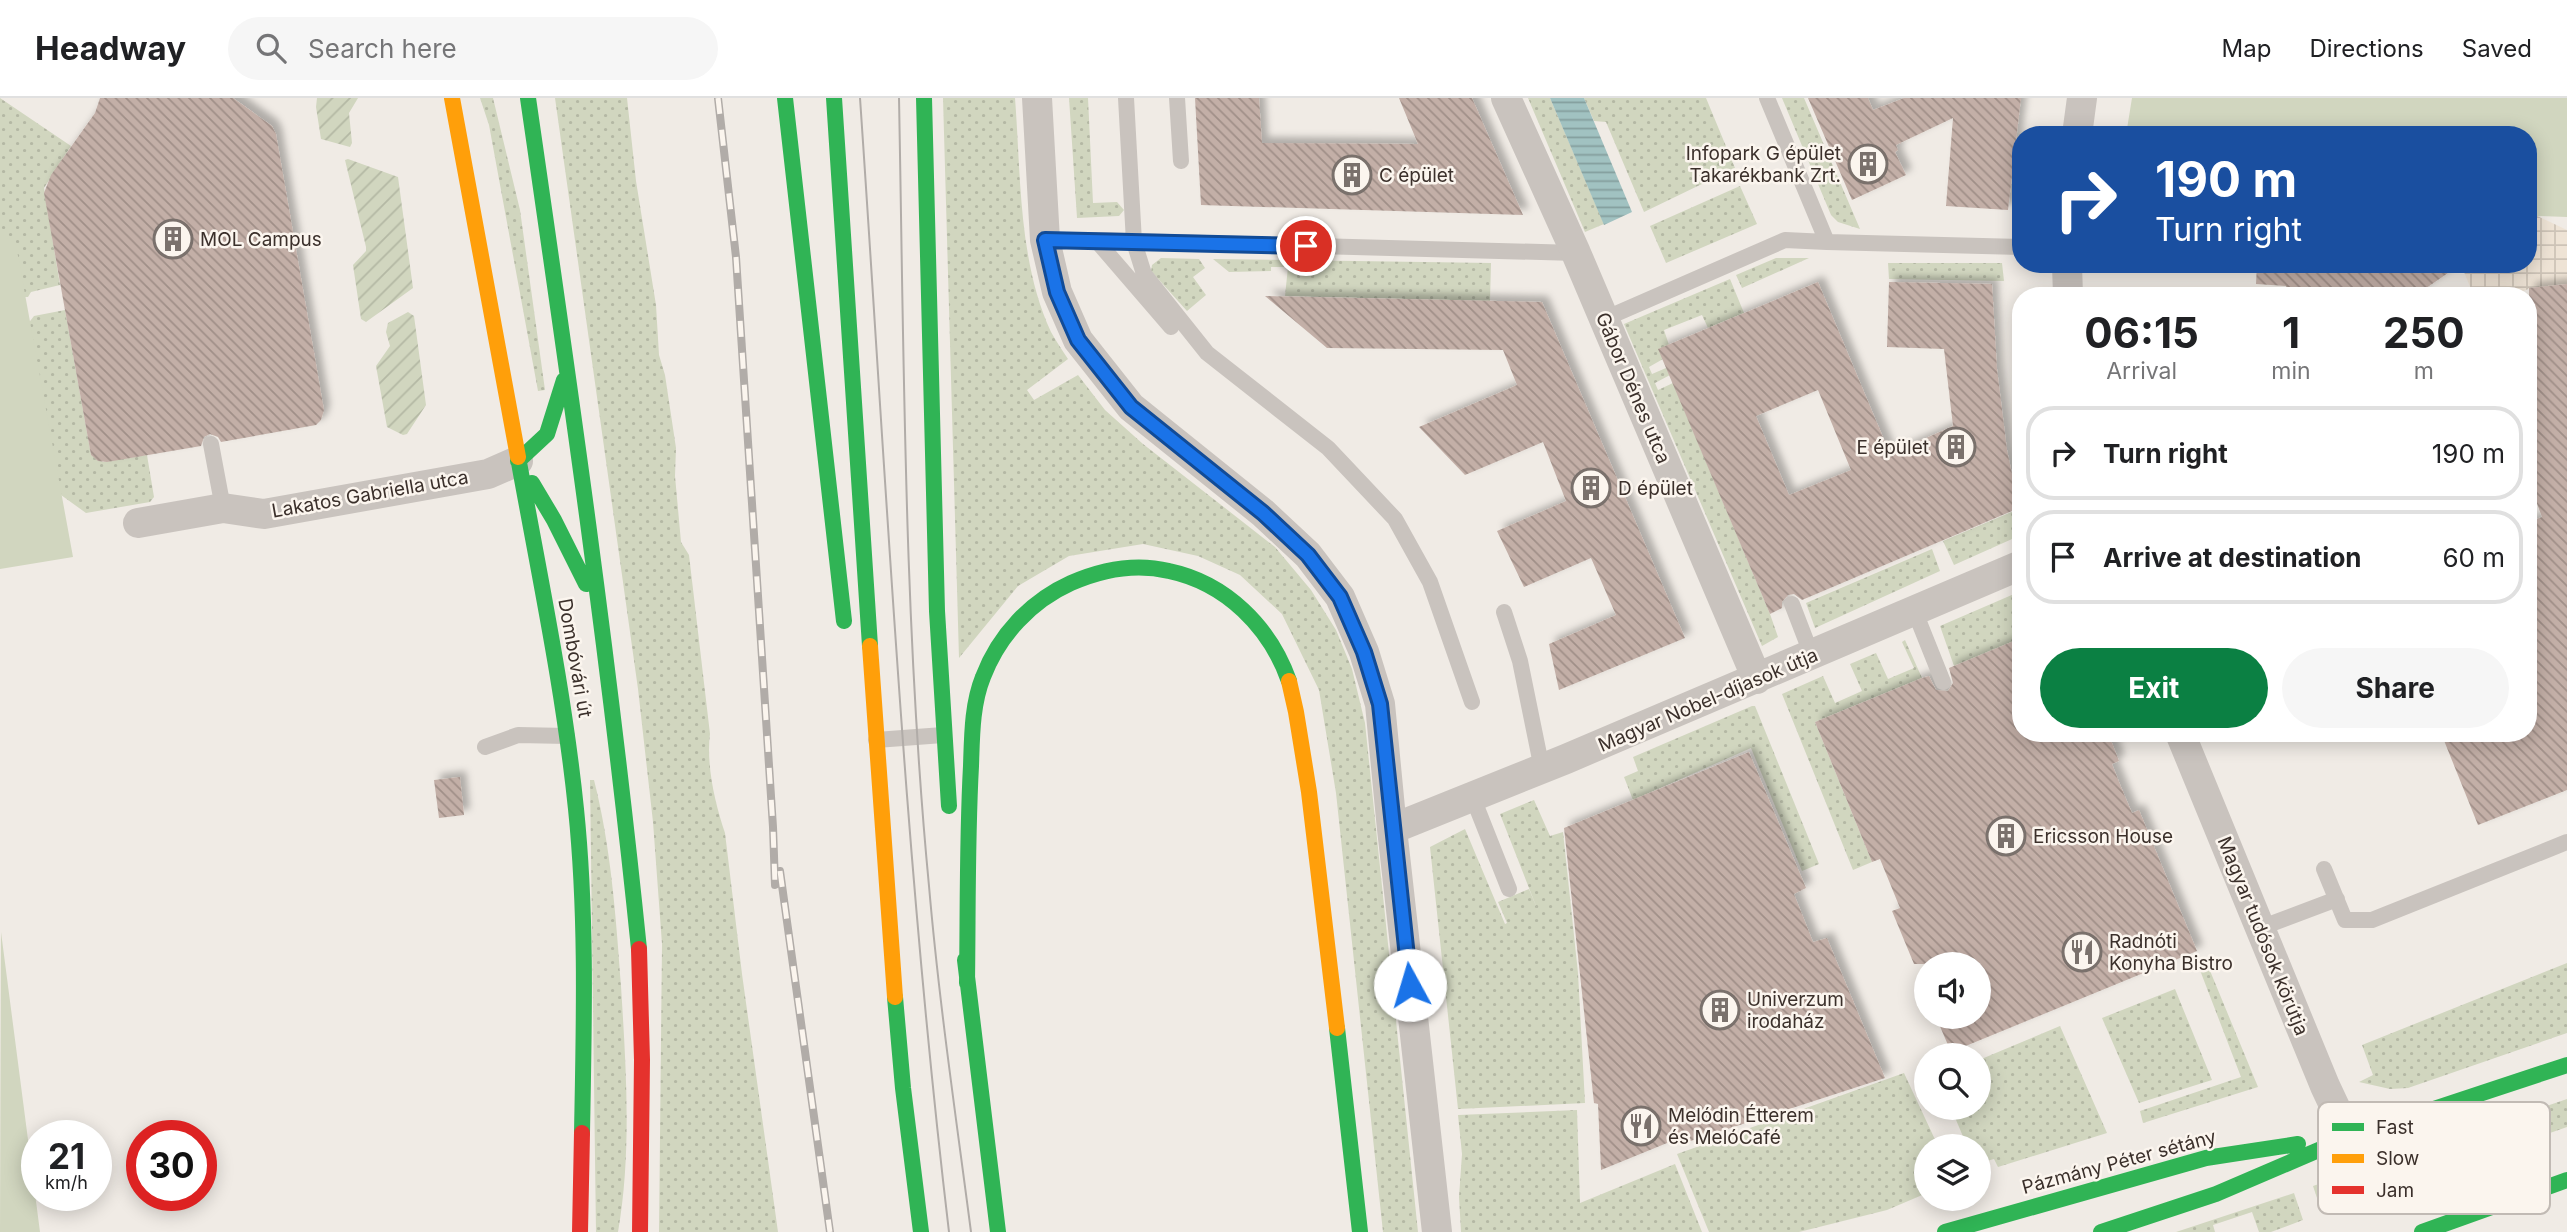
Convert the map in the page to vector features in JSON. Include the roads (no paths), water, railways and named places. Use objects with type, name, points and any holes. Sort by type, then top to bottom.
[{"type":"main road","name":"Dombóvári út","points":[[452,98],[568,736],[579,840],[583,967],[580,1232]]},
{"type":"main road","name":"Dombóvári út","points":[[528,98],[600,613],[623,790],[640,959],[640,1232]]},
{"type":"main road","points":[[785,98],[846,636]]},
{"type":"main road","points":[[834,98],[886,894],[903,1088],[922,1232]]},
{"type":"main road","points":[[924,98],[937,611],[950,825]]},
{"type":"main road","points":[[567,370],[547,434],[518,460],[554,520],[600,613]]},
{"type":"main road","points":[[967,983],[969,793],[973,724],[981,681],[994,652],[1010,629],[1051,592],[1098,573],[1148,566],[1174,571],[1202,581],[1225,595],[1247,612],[1268,637],[1281,660],[1298,725],[1311,802],[1360,1232]]},
{"type":"main road","points":[[859,730],[886,894]]},
{"type":"main road","points":[[953,851],[998,1232]]},
{"type":"main road","name":"Pázmány Péter sétány","points":[[2454,1102],[2567,1065]]},
{"type":"main road","name":"Pázmány Péter sétány","points":[[1945,1232],[2206,1158],[2318,1141]]},
{"type":"main road","name":"Pázmány Péter sétány","points":[[2101,1232],[2216,1194],[2318,1150]]},
{"type":"main road","points":[[2550,1186],[2567,1180]]},
{"type":"main road","points":[[2422,1232],[2472,1214]]},
{"type":"street","points":[[1037,98],[1045,240],[1057,292],[1078,340],[1131,407],[1263,513],[1308,555],[1340,597],[1364,652],[1380,704],[1437,1232]]},
{"type":"street","name":"Gábor Dénes utca","points":[[1506,98],[1576,253],[1757,679]]},
{"type":"street","points":[[2078,126],[2082,98]]},
{"type":"street","name":"Lakatos Gabriella utca","points":[[138,523],[223,508],[264,514],[488,474],[518,460]]},
{"type":"street","name":"Magyar Nobel-díjasok útja","points":[[1392,829],[1473,798],[1812,656],[2012,569]]},
{"type":"street","name":"Magyar tudósok körútja","points":[[2184,742],[2333,1102]]},
{"type":"lane","points":[[1126,98],[1134,242],[1144,274],[1208,353],[1328,448],[1395,519],[1430,582],[1472,702]]},
{"type":"lane","points":[[1177,98],[1181,161]]},
{"type":"lane","points":[[1767,98],[1827,242]]},
{"type":"lane","points":[[1045,240],[1576,253]]},
{"type":"lane","points":[[1096,240],[1171,327]]},
{"type":"lane","points":[[1604,319],[1785,240],[2012,247]]},
{"type":"lane","points":[[211,444],[223,508]]},
{"type":"lane","points":[[1792,604],[1812,656]]},
{"type":"lane","points":[[1504,612],[1520,661],[1542,769]]},
{"type":"lane","points":[[1914,612],[1943,682]]},
{"type":"lane","points":[[485,747],[518,735],[568,736]]},
{"type":"lane","points":[[876,740],[943,735]]},
{"type":"lane","points":[[1473,798],[1509,889]]},
{"type":"lane","points":[[2324,869],[2345,920],[2372,920],[2567,842]]},
{"type":"lane","points":[[2259,928],[2337,899]]},
{"type":"water","points":[[1550,98],[1584,98],[1632,212],[1604,225]]},
{"type":"tram line","points":[[860,98],[908,807],[933,1091],[949,1232]]},
{"type":"tram line","points":[[899,98],[906,492],[914,690],[933,929],[971,1232]]},
{"type":"railway","points":[[718,98],[736,257],[775,885]]},
{"type":"railway","points":[[780,871],[830,1232]]},
{"type":"place","name":"Infopark G épület Takarékbank Zrt.","points":[[1868,164]]},
{"type":"place","name":"C épület","points":[[1352,175]]},
{"type":"place","name":"MOL Campus","points":[[173,239]]},
{"type":"place","name":"E épület","points":[[1956,447]]},
{"type":"place","name":"D épület","points":[[1591,488]]},
{"type":"place","name":"Ericsson House","points":[[2006,836]]},
{"type":"place","name":"Radnóti Konyha Bistro","points":[[2082,952]]},
{"type":"place","name":"Univerzum irodaház","points":[[1720,1010]]},
{"type":"place","name":"Melódin Étterem és MelóCafé","points":[[1641,1126]]}]
